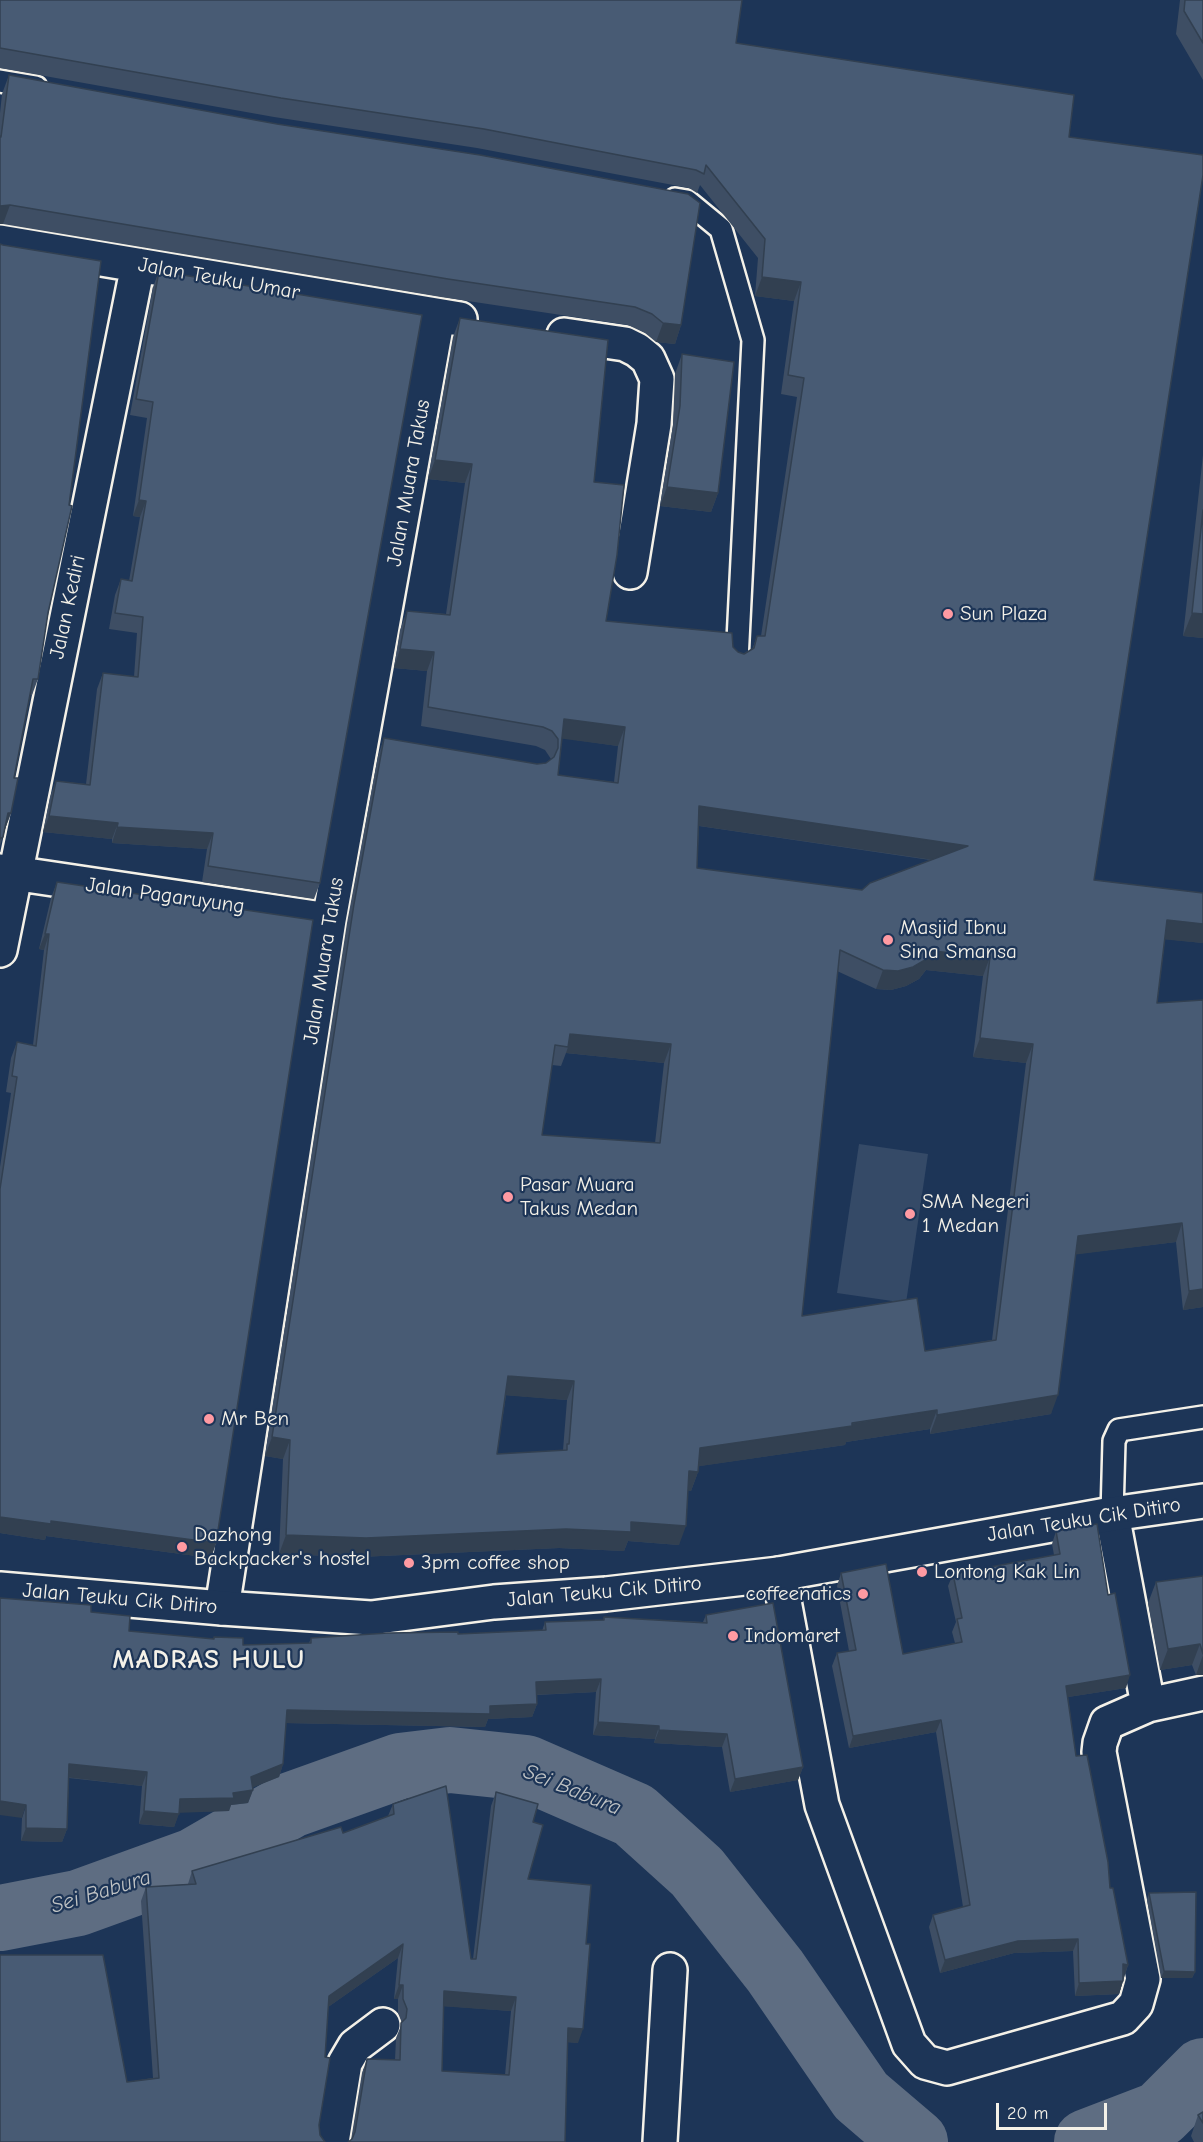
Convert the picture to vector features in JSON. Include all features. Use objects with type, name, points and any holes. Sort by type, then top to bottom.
[{"type":"street","name":"Jalan Teuku Umar","points":[[0,242],[485,323]]},
{"type":"street","name":"Jalan Kediri","points":[[0,950],[7,872],[138,265]]},
{"type":"street","name":"Jalan Muara Takus","points":[[222,1608],[329,920],[375,737],[438,316]]},
{"type":"street","points":[[531,330],[625,344],[648,359],[657,379],[654,424],[630,572]]},
{"type":"street","name":"Jalan Pagaruyung","points":[[7,872],[329,920]]},
{"type":"street","name":"Jalan Teuku Cik Ditiro","points":[[0,1589],[371,1618],[494,1602],[606,1594],[779,1574],[1112,1514],[1203,1501]]},
{"type":"street","points":[[1112,1514],[1148,1705]]},
{"type":"street","points":[[779,1574],[822,1805],[909,2044],[925,2062],[946,2068],[1123,2018],[1136,2004],[1143,1979],[1099,1752],[1100,1743],[1107,1723],[1148,1705],[1203,1693]]},
{"type":"street","points":[[660,2142],[670,1970]]},
{"type":"street","points":[[332,2142],[345,2063],[355,2046],[383,2025]]},
{"type":"lane","points":[[0,81],[57,91]]},
{"type":"lane","points":[[654,195],[687,201],[721,229],[753,340],[737,660]]},
{"type":"lane","points":[[1112,1514],[1114,1441],[1119,1430],[1203,1417]]},
{"type":"shaded area","points":[[859,1144],[928,1154],[906,1303],[837,1293]]},
{"type":"building","points":[[0,0],[742,0],[736,43],[1074,95],[1069,137],[1203,155],[1203,175],[1094,880],[1203,893],[1203,924],[1167,920],[1157,1003],[1203,1000],[1203,1289],[1189,1291],[1182,1223],[1078,1236],[1058,1395],[937,1415],[937,1410],[852,1423],[852,1426],[700,1448],[698,1472],[689,1471],[686,1526],[631,1522],[631,1532],[566,1529],[366,1538],[286,1535],[290,1440],[272,1437],[354,904],[384,738],[537,764],[546,763],[554,757],[558,748],[558,739],[552,731],[543,727],[428,707],[434,652],[400,649],[407,611],[450,615],[472,464],[435,460],[460,318],[608,340],[594,482],[624,485],[617,555],[606,621],[732,633],[733,647],[744,654],[754,648],[757,636],[765,636],[804,378],[788,375],[801,282],[762,277],[765,239],[706,165],[704,174],[696,170],[484,129],[281,98],[0,48]],"holes":[[[564,719],[625,727],[618,783],[558,775]],[[699,806],[968,846],[870,883],[862,890],[697,868]],[[840,950],[883,970],[898,971],[913,967],[925,960],[933,951],[990,957],[980,1038],[1033,1044],[996,1340],[925,1351],[917,1298],[802,1316]],[[570,1034],[671,1044],[660,1143],[542,1135],[555,1045],[568,1047]],[[508,1376],[574,1381],[567,1450],[497,1454]]]},
{"type":"building","points":[[1185,0],[1203,0],[1203,43],[1184,11]]},
{"type":"building","points":[[9,75],[277,124],[480,155],[688,194],[700,203],[681,325],[663,323],[652,314],[635,307],[448,279],[10,205],[0,206],[0,136]]},
{"type":"building","points":[[0,244],[101,261],[69,505],[72,506],[48,613],[38,679],[33,679],[14,778],[18,778],[11,813],[8,813],[3,837],[0,839]]},
{"type":"building","points":[[159,271],[422,315],[320,883],[208,866],[213,833],[117,827],[118,823],[49,816],[56,781],[90,785],[103,673],[138,677],[143,617],[115,613],[121,579],[132,581],[146,501],[139,500],[153,402],[136,399]]},
{"type":"building","points":[[682,354],[734,362],[718,493],[667,487],[680,406]]},
{"type":"building","points":[[1203,510],[1203,614],[1192,613]]},
{"type":"building","points":[[57,882],[313,920],[216,1543],[51,1521],[51,1524],[0,1517],[0,1189],[17,1077],[12,1076],[17,1042],[36,1046],[49,934],[45,934]]},
{"type":"building","points":[[1097,1524],[1108,1595],[1115,1593],[1130,1675],[1066,1686],[1076,1756],[1087,1755],[1108,1862],[1110,1888],[1113,1888],[1128,1965],[1123,1964],[1123,1981],[1079,1983],[1078,1939],[1018,1941],[945,1960],[933,1915],[970,1905],[941,1720],[853,1736],[837,1653],[856,1650],[841,1573],[886,1564],[903,1654],[962,1642],[957,1619],[962,1618],[953,1574],[1060,1554],[1056,1531]]},
{"type":"building","points":[[1203,1576],[1203,1654],[1200,1644],[1168,1649],[1156,1582]]},
{"type":"building","points":[[0,1598],[91,1605],[91,1612],[130,1616],[129,1631],[214,1639],[214,1637],[243,1638],[243,1645],[311,1643],[311,1638],[388,1633],[458,1632],[458,1634],[546,1630],[545,1622],[604,1620],[604,1617],[707,1623],[706,1615],[773,1603],[803,1767],[735,1779],[727,1734],[659,1730],[659,1726],[598,1722],[601,1679],[536,1682],[537,1704],[490,1706],[490,1714],[287,1710],[283,1764],[251,1777],[253,1790],[233,1793],[234,1798],[180,1799],[179,1814],[144,1811],[147,1772],[69,1764],[67,1829],[26,1828],[26,1805],[0,1801]]},
{"type":"building","points":[[446,1786],[471,1959],[476,1959],[496,1792],[538,1804],[533,1822],[543,1825],[528,1879],[591,1885],[586,1944],[590,1944],[583,2029],[568,2028],[565,2142],[348,2142],[355,2132],[367,2059],[400,2060],[401,2023],[406,2018],[407,2009],[403,1999],[403,1985],[399,1985],[403,1944],[329,1996],[325,2057],[330,2058],[319,2125],[320,2135],[325,2142],[0,2142],[0,1955],[103,1955],[127,2082],[159,2078],[146,1887],[196,1884],[192,1871],[341,1827],[343,1833],[394,1814],[393,1804]],"holes":[[[444,1991],[516,1997],[509,2075],[442,2071]]]},
{"type":"building","points":[[1196,1892],[1195,1972],[1164,1971],[1149,1893]]},
{"type":"building","points":[[1203,2112],[1203,2123],[1198,2115]]},
{"type":"waterway","name":"Sei Babura","points":[[0,1918],[78,1903],[194,1861],[291,1805],[400,1766],[450,1760],[526,1768],[634,1815],[697,1872],[775,1971],[861,2096],[915,2142]]},
{"type":"waterway","name":"Sei Babura","points":[[1087,2142],[1160,2114],[1203,2071]]},
{"type":"place","name":"Sun Plaza","points":[[948,614]]},
{"type":"place","name":"Masjid Ibnu Sina Smansa","points":[[888,940]]},
{"type":"place","name":"Pasar Muara Takus Medan","points":[[508,1197]]},
{"type":"place","name":"SMA Negeri 1 Medan","points":[[910,1214]]},
{"type":"place","name":"Mr Ben","points":[[209,1419]]},
{"type":"place","name":"Dazhong Backpacker's hostel","points":[[182,1547]]},
{"type":"place","name":"3pm coffee shop","points":[[409,1563]]},
{"type":"place","name":"Lontong Kak Lin","points":[[922,1572]]},
{"type":"place","name":"coffeenatics","points":[[863,1594]]},
{"type":"place","name":"Indomaret","points":[[733,1636]]},
{"type":"district","name":"MADRAS HULU","points":[[209,1660]]}]
